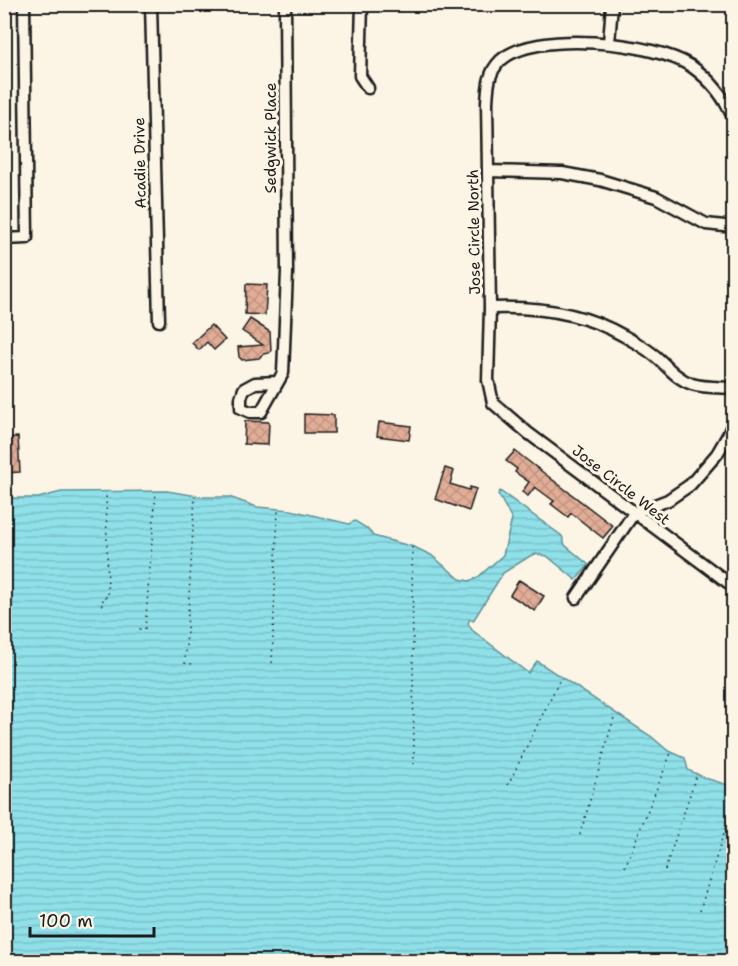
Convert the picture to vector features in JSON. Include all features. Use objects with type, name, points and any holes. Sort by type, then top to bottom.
[{"type":"street","points":[[4,239],[27,238],[24,4]]},
{"type":"street","name":"Acadie Drive","points":[[151,4],[159,321]]},
{"type":"street","name":"Sedgwick Place","points":[[277,382],[283,373],[287,272],[285,4]]},
{"type":"street","points":[[362,4],[360,76],[368,88]]},
{"type":"street","points":[[612,4],[609,43],[655,52],[692,67],[719,92],[734,120]]},
{"type":"street","name":"Jose Circle North","points":[[493,403],[489,380],[489,81],[498,63],[512,53],[575,42],[609,43]]},
{"type":"street","points":[[488,171],[562,173],[600,180],[656,197],[706,224],[734,227]]},
{"type":"street","points":[[490,308],[541,309],[600,323],[646,349],[685,381],[693,384],[734,388]]},
{"type":"street","name":"Jose Circle West","points":[[493,403],[528,433],[734,587]]},
{"type":"street","points":[[576,598],[634,513],[668,500],[690,485],[717,454],[734,421]]},
{"type":"path","points":[[101,605],[103,597],[108,597],[106,492]]},
{"type":"path","points":[[139,629],[145,629],[156,492]]},
{"type":"path","points":[[192,664],[185,663],[195,496]]},
{"type":"path","points":[[272,663],[278,509]]},
{"type":"path","points":[[412,547],[414,764]]},
{"type":"path","points":[[4,619],[9,622],[10,640]]},
{"type":"path","points":[[508,785],[561,677]]},
{"type":"path","points":[[579,835],[615,714]]},
{"type":"path","points":[[625,867],[671,753]]},
{"type":"path","points":[[665,870],[697,773]]},
{"type":"path","points":[[700,910],[734,800]]},
{"type":"water","points":[[167,491],[204,497],[229,497],[257,507],[291,510],[349,524],[355,521],[368,529],[373,536],[414,547],[431,555],[460,579],[469,581],[477,578],[503,555],[512,519],[498,494],[500,491],[562,536],[565,545],[589,565],[576,580],[547,556],[536,554],[530,556],[503,573],[473,621],[470,619],[468,623],[472,630],[528,673],[537,661],[652,737],[667,750],[685,758],[688,770],[728,785],[728,792],[734,795],[733,961],[5,961],[5,498],[38,498],[61,492]]},
{"type":"building","points":[[246,284],[267,285],[265,315],[245,314]]},
{"type":"building","points":[[250,319],[270,332],[271,351],[259,358],[242,360],[239,357],[238,347],[263,345],[242,331]]},
{"type":"building","points":[[211,325],[225,340],[214,350],[207,342],[199,350],[192,343]]},
{"type":"building","points":[[304,414],[334,415],[334,433],[304,433]]},
{"type":"building","points":[[245,421],[269,422],[268,445],[244,444]]},
{"type":"building","points":[[379,422],[411,426],[409,440],[377,436]]},
{"type":"building","points":[[18,437],[20,472],[4,473],[4,438]]},
{"type":"building","points":[[515,451],[613,526],[603,538],[571,513],[568,517],[551,504],[554,501],[535,487],[528,496],[522,492],[529,482],[515,472],[517,469],[506,461]]},
{"type":"building","points":[[445,468],[454,471],[450,484],[469,490],[470,487],[476,489],[469,511],[435,499]]},
{"type":"building","points":[[519,580],[544,596],[535,611],[510,595]]}]
